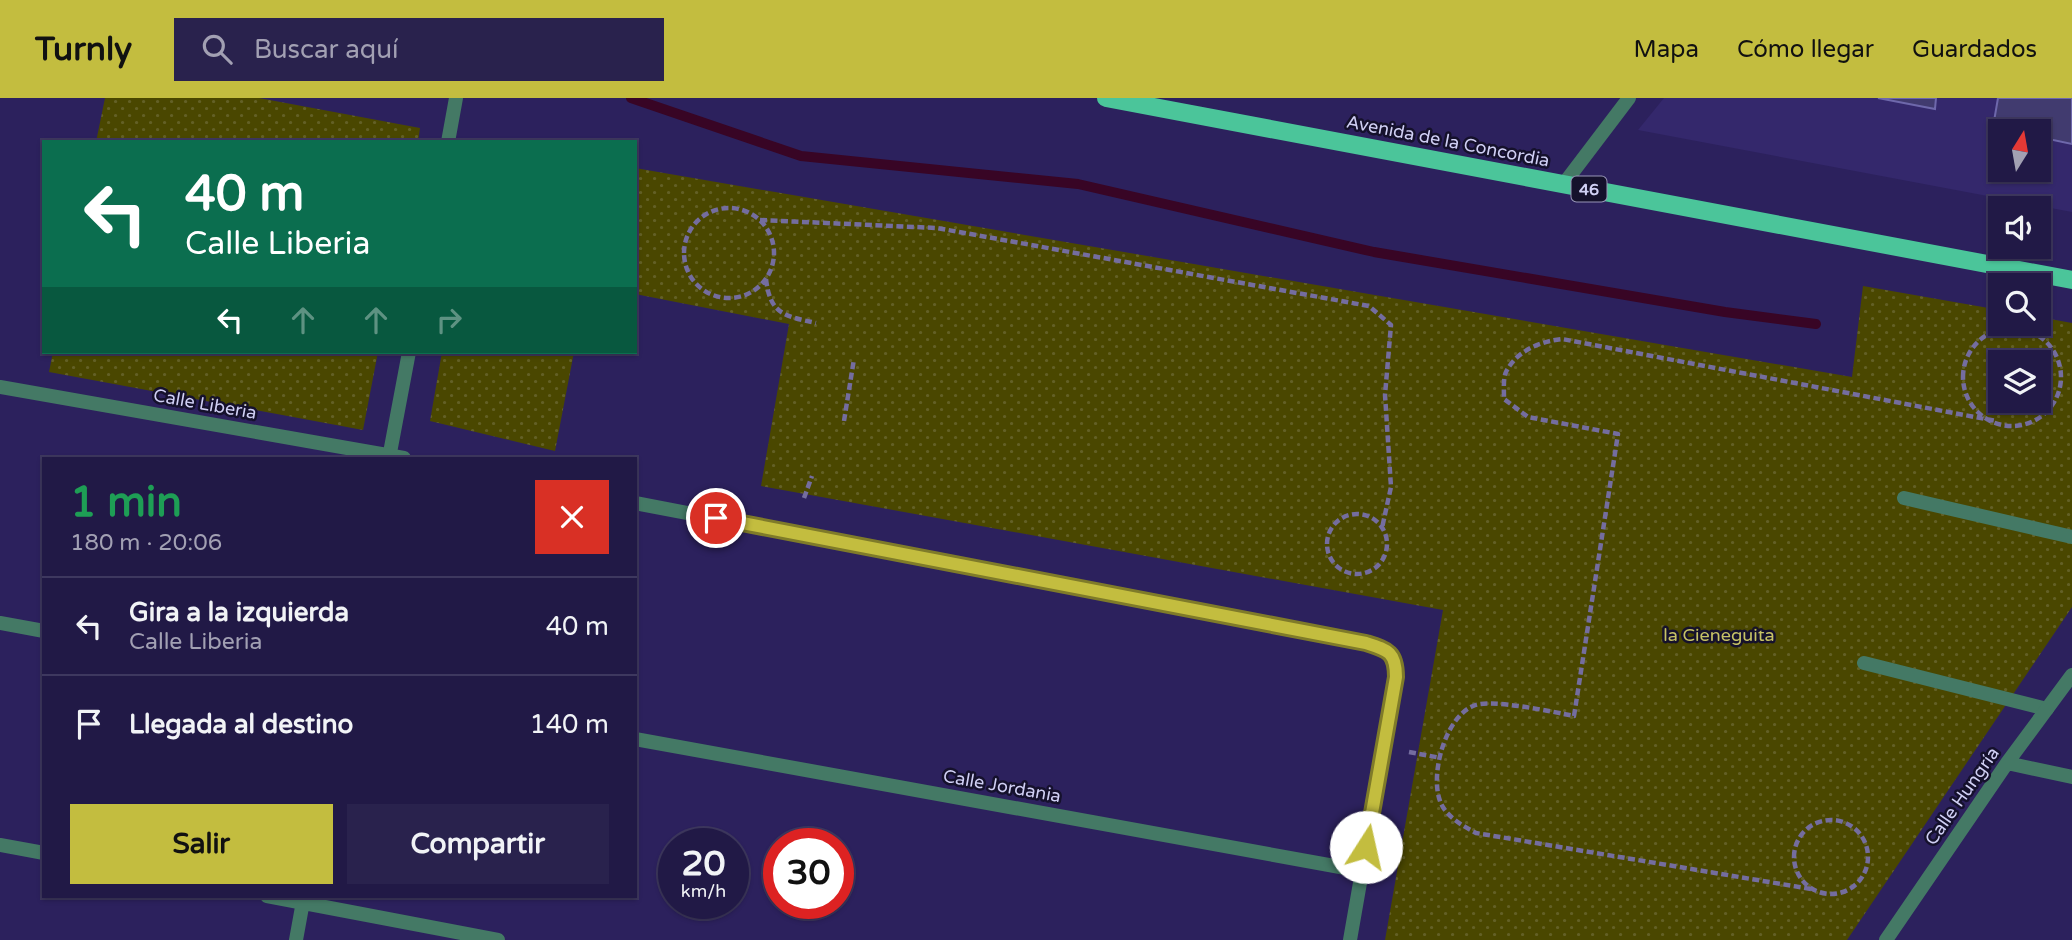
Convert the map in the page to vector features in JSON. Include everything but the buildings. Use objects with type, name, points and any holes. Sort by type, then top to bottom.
[{"type":"main road","name":"Avenida de la Concordia","points":[[1106,98],[2072,281]]},
{"type":"street","points":[[448,140],[456,98]]},
{"type":"street","points":[[1563,184],[1629,98]]},
{"type":"street","points":[[394,457],[409,354]]},
{"type":"street","name":"Calle Liberia","points":[[0,387],[388,457]]},
{"type":"street","points":[[1904,498],[2072,537]]},
{"type":"street","points":[[637,503],[1386,649],[1396,661],[1396,677],[1350,940]]},
{"type":"street","points":[[0,623],[42,631]]},
{"type":"street","points":[[1864,663],[2047,709]]},
{"type":"street","name":"Calle Hungría","points":[[1886,940],[2007,763],[2072,676]]},
{"type":"street","name":"Calle Jordania","points":[[637,739],[1362,871]]},
{"type":"street","points":[[2007,763],[2072,777]]},
{"type":"street","points":[[0,845],[42,853]]},
{"type":"street","points":[[296,940],[303,899],[498,940]]},
{"type":"path","points":[[733,208],[748,212],[760,220],[769,231],[774,245],[774,260],[766,278],[761,286],[734,298],[706,292],[687,270],[683,254],[692,226],[704,215],[718,209],[733,208]]},
{"type":"path","points":[[760,220],[937,228],[1369,306],[1391,325],[1385,395],[1391,487],[1382,528],[1387,548],[1384,558],[1369,572],[1350,573],[1334,563],[1327,546],[1332,527],[1339,520],[1347,516],[1367,516],[1382,528]]},
{"type":"path","points":[[766,278],[768,299],[785,316],[816,323]]},
{"type":"path","points":[[2005,328],[2036,334],[2057,356],[2060,379],[2055,401],[2045,413],[2032,422],[2018,426],[1987,420],[1975,411],[1966,398],[1962,383],[1968,353],[1978,341],[1991,332],[2005,328]]},
{"type":"path","points":[[1811,889],[1802,881],[1796,870],[1795,846],[1810,827],[1833,820],[1845,823],[1863,839],[1868,863],[1857,884],[1847,891],[1835,894],[1476,833],[1457,822],[1440,803],[1437,772],[1446,737],[1460,714],[1475,704],[1502,705],[1574,716],[1618,434],[1528,417],[1504,399],[1505,373],[1522,353],[1545,340],[1562,339],[1996,421]]},
{"type":"path","points":[[844,421],[854,359]]},
{"type":"path","points":[[804,498],[813,476]]},
{"type":"path","points":[[1409,752],[1441,758]]},
{"type":"shaded area","points":[[1664,98],[2072,98],[2072,212],[2051,208],[2051,196],[1988,196],[1638,130]]},
{"type":"green space","points":[[105,98],[259,98],[420,128],[418,140],[96,140]]},
{"type":"green space","name":"la Cieneguita","points":[[637,168],[1852,377],[1863,286],[1988,308],[1988,336],[2051,336],[2051,319],[2072,323],[2072,607],[1847,940],[1385,940],[1443,610],[761,486],[789,324],[637,294]]},
{"type":"green space","points":[[53,354],[378,354],[363,430],[49,372]]},
{"type":"green space","points":[[442,354],[574,354],[555,451],[430,421]]},
{"type":"waterway","points":[[631,98],[801,156],[1078,184],[1374,252],[1725,312],[1816,324]]},
{"type":"route","points":[[716,518],[1386,649],[1396,661],[1396,677],[1366,847]]}]
